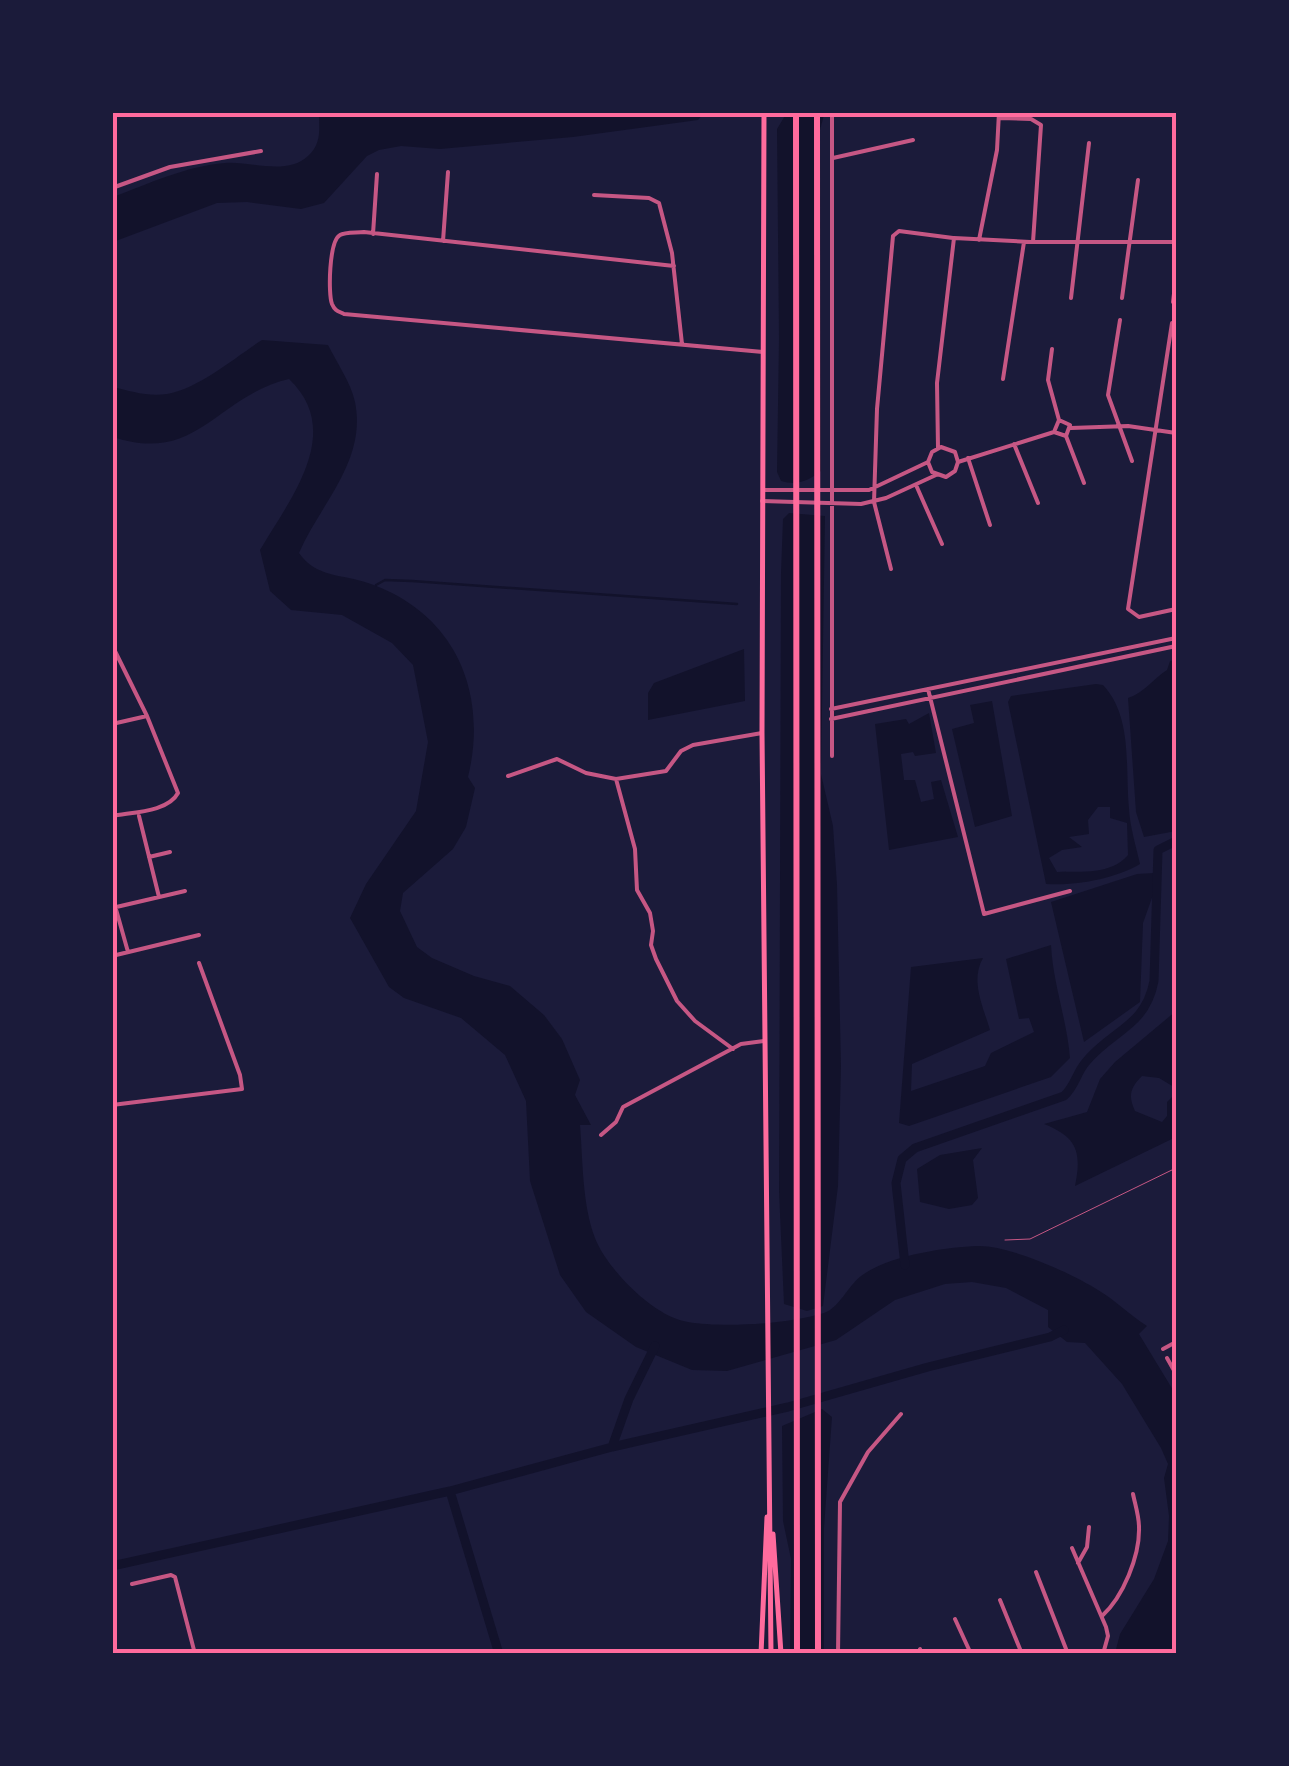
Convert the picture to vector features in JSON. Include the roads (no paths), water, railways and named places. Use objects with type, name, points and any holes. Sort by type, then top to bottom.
[{"type":"highway","points":[[796,112],[797,1654]]},
{"type":"highway","points":[[816,112],[818,1654]]},
{"type":"main road","points":[[764,112],[762,733],[771,1654]]},
{"type":"main road","points":[[761,1654],[769,1492]]},
{"type":"main road","points":[[769,1492],[781,1654]]},
{"type":"street","points":[[832,112],[832,756]]},
{"type":"street","points":[[979,240],[1000,116],[1031,118],[1041,126],[1033,242]]},
{"type":"street","points":[[833,158],[913,140]]},
{"type":"street","points":[[1071,298],[1089,144]]},
{"type":"street","points":[[112,188],[170,167],[261,151]]},
{"type":"street","points":[[444,242],[448,172]]},
{"type":"street","points":[[374,234],[377,174]]},
{"type":"street","points":[[1122,298],[1138,180]]},
{"type":"street","points":[[594,195],[649,198],[658,203],[674,266],[682,344]]},
{"type":"street","points":[[892,570],[874,502],[877,409],[893,236],[899,231],[1024,242],[1176,242]]},
{"type":"street","points":[[674,266],[374,234],[342,234],[333,246],[331,302],[344,314],[763,352]]},
{"type":"street","points":[[938,448],[937,383],[954,238]]},
{"type":"street","points":[[1003,379],[1024,242]]},
{"type":"street","points":[[1173,302],[1176,277]]},
{"type":"street","points":[[1120,320],[1108,395],[1132,461]]},
{"type":"street","points":[[1172,323],[1128,609],[1140,617],[1176,608]]},
{"type":"street","points":[[1052,348],[1048,380],[1059,420],[1054,432]]},
{"type":"street","points":[[1059,420],[1068,422],[1071,428]]},
{"type":"street","points":[[1071,428],[1118,426],[1176,433]]},
{"type":"street","points":[[1066,436],[1071,428]]},
{"type":"street","points":[[1054,432],[1066,436]]},
{"type":"street","points":[[762,501],[874,502],[936,475],[951,475],[958,462],[968,458],[1054,432]]},
{"type":"street","points":[[1066,436],[1084,483]]},
{"type":"street","points":[[1014,444],[1038,503]]},
{"type":"street","points":[[762,490],[876,488],[928,462],[938,448],[951,449],[958,462]]},
{"type":"street","points":[[968,458],[990,525]]},
{"type":"street","points":[[928,462],[936,475]]},
{"type":"street","points":[[916,486],[942,544]]},
{"type":"street","points":[[831,709],[1176,638]]},
{"type":"street","points":[[112,645],[147,716],[178,796],[165,806],[112,816]]},
{"type":"street","points":[[831,719],[1176,646]]},
{"type":"street","points":[[1040,666],[1042,674]]},
{"type":"street","points":[[928,689],[984,914],[1070,891]]},
{"type":"street","points":[[112,724],[147,716]]},
{"type":"street","points":[[508,776],[557,759],[586,773],[616,779],[666,771],[681,751],[693,746],[762,733]]},
{"type":"street","points":[[616,779],[634,849],[638,890],[650,913],[651,945],[656,959],[677,1001],[733,1049]]},
{"type":"street","points":[[139,816],[160,897]]},
{"type":"street","points":[[149,857],[170,852]]},
{"type":"street","points":[[114,908],[185,891]]},
{"type":"street","points":[[112,895],[128,952]]},
{"type":"street","points":[[112,956],[200,935]]},
{"type":"street","points":[[112,1105],[242,1089],[199,963]]},
{"type":"street","points":[[601,1135],[616,1122],[623,1108],[745,1043],[764,1041]]},
{"type":"street","points":[[1162,1349],[1176,1342]]},
{"type":"street","points":[[1167,1358],[1176,1374]]},
{"type":"street","points":[[838,1654],[840,1502],[868,1452],[901,1414]]},
{"type":"street","points":[[1102,1616],[1115,1604],[1136,1546],[1139,1526],[1133,1494]]},
{"type":"street","points":[[1078,1562],[1088,1547],[1089,1528]]},
{"type":"street","points":[[1072,1548],[1108,1636],[1103,1654]]},
{"type":"street","points":[[1036,1572],[1068,1654]]},
{"type":"street","points":[[132,1584],[175,1576],[195,1654]]},
{"type":"street","points":[[1000,1600],[1022,1654]]},
{"type":"street","points":[[955,1619],[970,1654]]},
{"type":"lane","points":[[1005,1240],[1030,1239],[1176,1168]]},
{"type":"waterway","points":[[376,585],[385,580],[412,581],[737,604]]},
{"type":"waterway","points":[[905,1265],[896,1183],[902,1159],[915,1148],[1064,1096],[1095,1052],[1143,1009],[1154,981],[1158,850],[1176,841]]},
{"type":"waterway","points":[[612,1447],[788,1407],[1064,1330]]},
{"type":"waterway","points":[[499,1654],[450,1491],[612,1447],[629,1399],[655,1346]]},
{"type":"waterway","points":[[112,1566],[450,1491]]}]
